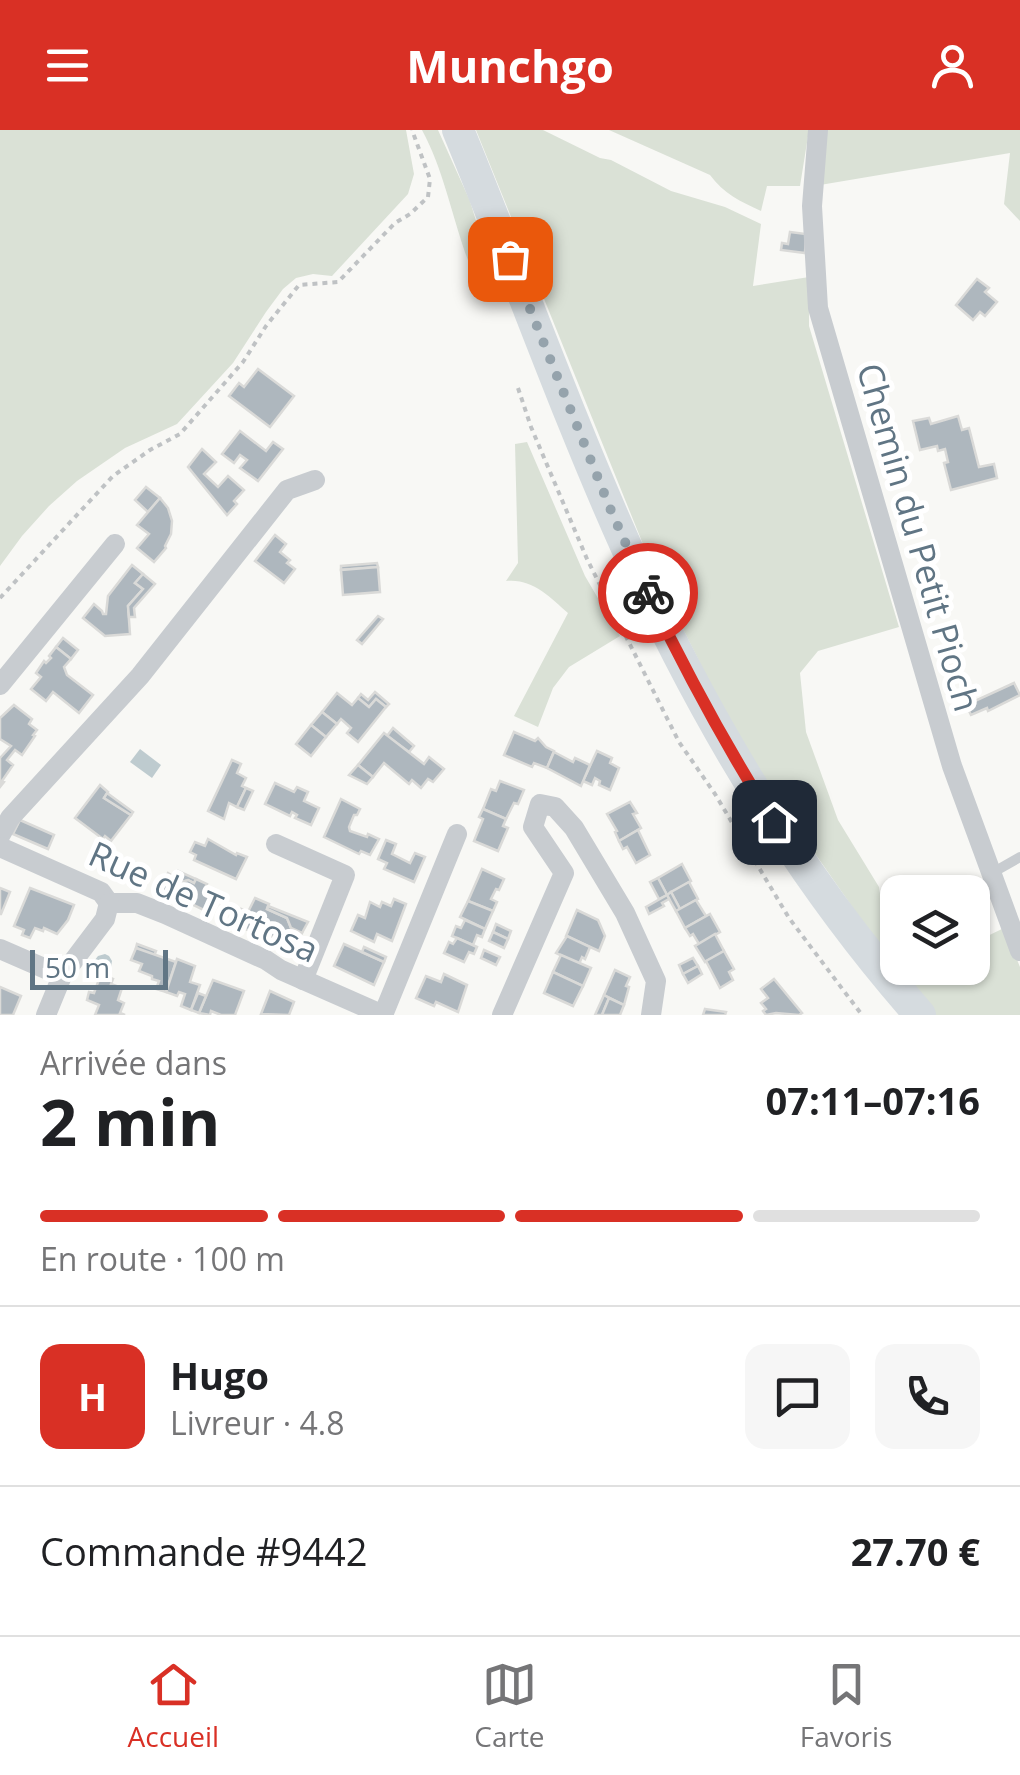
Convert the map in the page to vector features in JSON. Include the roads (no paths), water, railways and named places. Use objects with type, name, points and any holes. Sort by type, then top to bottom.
[{"type":"highway","points":[[458,130],[626,545],[684,668],[774,822],[878,968],[920,1015]]},
{"type":"street","name":"Chemin du Petit Pioch","points":[[818,130],[812,206],[818,308],[952,766],[1020,951]]},
{"type":"street","points":[[0,836],[10,818],[140,676],[287,490],[315,480]]},
{"type":"street","points":[[0,685],[115,544]]},
{"type":"street","points":[[502,1015],[564,873],[532,827],[540,804],[555,807],[574,828],[625,913],[656,981],[651,1015]]},
{"type":"street","points":[[383,1015],[458,834]]},
{"type":"street","points":[[276,844],[345,875],[303,980]]},
{"type":"street","name":"Rue de Tortosa","points":[[0,847],[101,892],[110,903],[137,903],[165,914],[383,1015]]},
{"type":"street","points":[[46,1015],[62,976],[105,918],[110,903]]},
{"type":"street","points":[[0,950],[62,976]]},
{"type":"lane","points":[[991,874],[1020,857]]}]
